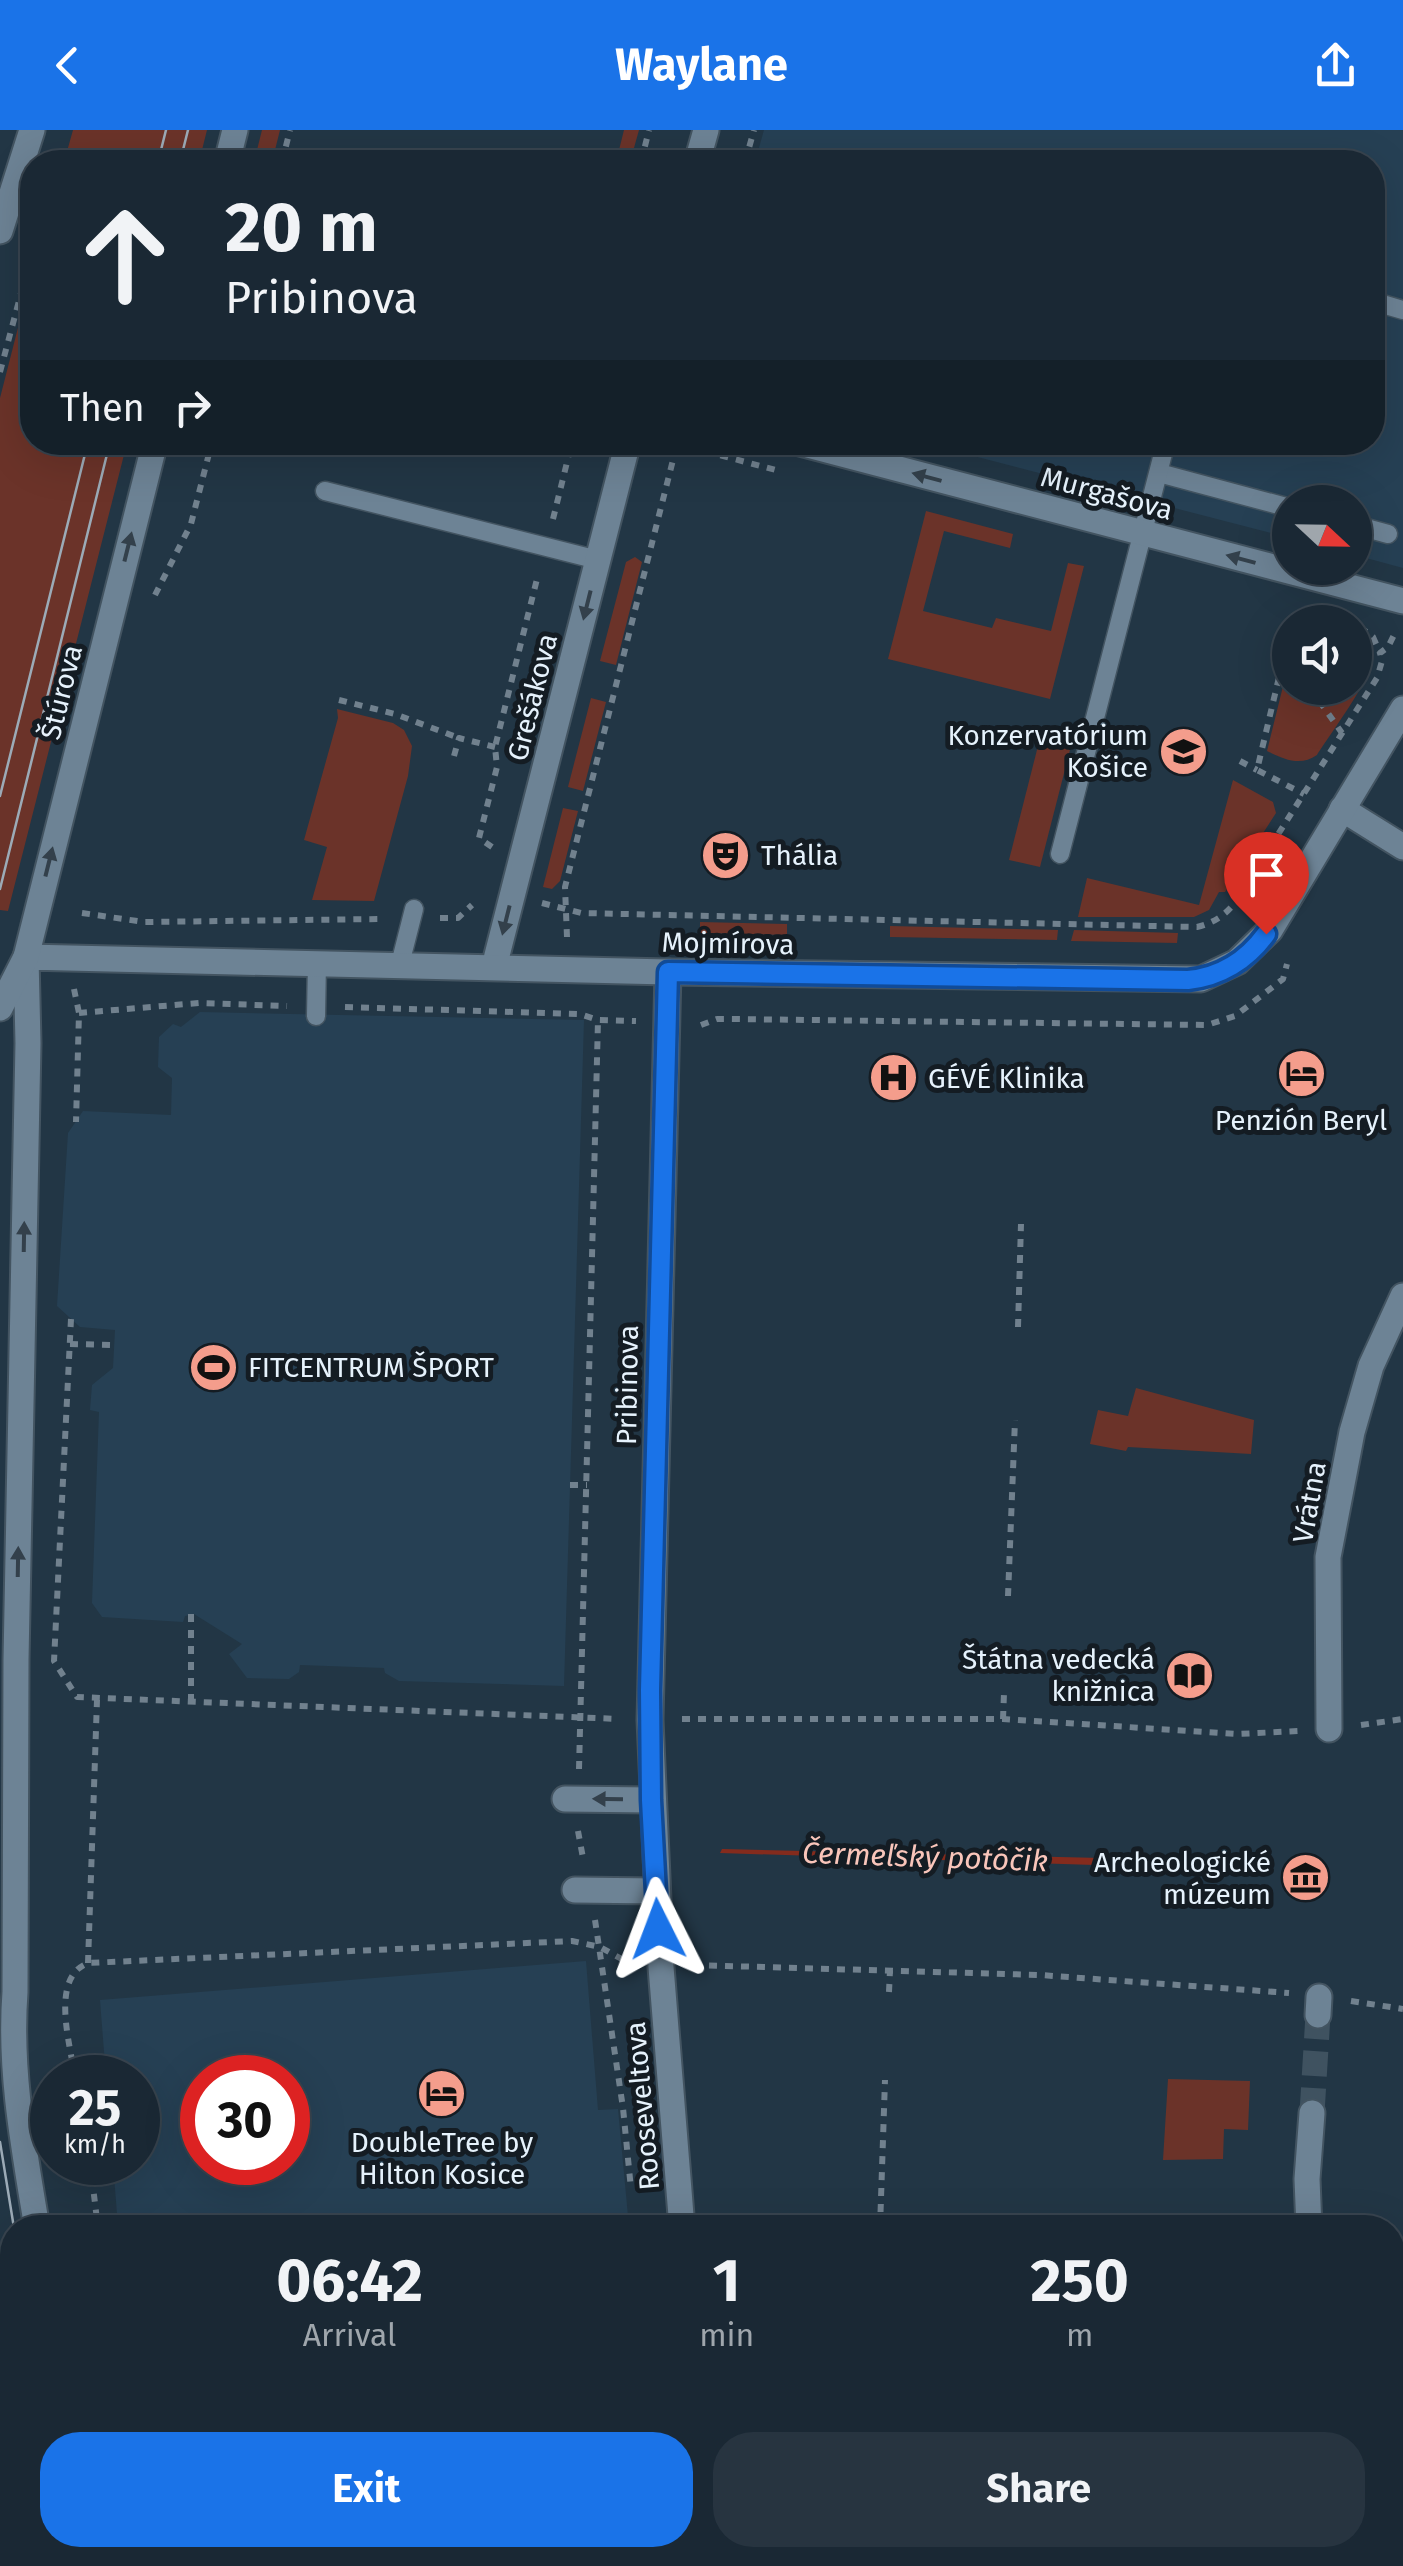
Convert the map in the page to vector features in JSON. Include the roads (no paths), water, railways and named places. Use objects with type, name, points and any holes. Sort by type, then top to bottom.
[{"type":"street","points":[[0,231],[20,168]]},
{"type":"street","name":"Štúrova","points":[[0,1008],[26,957],[152,455]]},
{"type":"street","name":"Grešákova","points":[[494,967],[625,455]]},
{"type":"street","name":"Murgašova","points":[[846,455],[1403,601]]},
{"type":"street","name":"Mojmírova","points":[[26,957],[1201,979],[1226,969],[1258,946],[1403,708]]},
{"type":"street","points":[[1342,810],[1403,848]]},
{"type":"street","name":"Štúrova","points":[[26,957],[28,1043],[12,2059],[35,2215]]},
{"type":"street","name":"Pribinova","points":[[651,1800],[668,972]]},
{"type":"street","name":"Vrátna","points":[[1329,1729],[1328,1557],[1352,1432],[1371,1366],[1403,1296]]},
{"type":"street","points":[[572,1798],[651,1800]]},
{"type":"street","name":"Rooseveltova","points":[[651,1800],[656,1891],[671,1966],[681,2215]]},
{"type":"street","points":[[582,1890],[656,1891]]},
{"type":"street","points":[[1309,2215],[1307,2179],[1312,2113]]},
{"type":"lane","points":[[1060,854],[1163,455]]},
{"type":"lane","points":[[1158,473],[1272,503]]},
{"type":"lane","points":[[325,491],[598,560]]},
{"type":"lane","points":[[1372,530],[1388,534]]},
{"type":"lane","points":[[400,964],[412,914]]},
{"type":"lane","points":[[316,1016],[317,962]]},
{"type":"water","name":"Čermeľský potôčik","points":[[722,1849],[1189,1860],[1193,1864],[1188,1868],[720,1853]]},
{"type":"tunnel","points":[[1312,2113],[1318,2015]]},
{"type":"tram line","points":[[161,150],[166,130]]},
{"type":"tram line","points":[[183,150],[188,130]]},
{"type":"tram line","points":[[0,796],[85,455]]},
{"type":"tram line","points":[[0,889],[107,455]]},
{"type":"tram line","points":[[0,2142],[12,2215]]},
{"type":"place","name":"Konzervatórium Košice","points":[[1183,751]]},
{"type":"place","name":"Thália","points":[[726,855]]},
{"type":"place","name":"Penzión Beryl","points":[[1301,1073]]},
{"type":"place","name":"GÉVÉ Klinika","points":[[893,1078]]},
{"type":"place","name":"FITCENTRUM ŠPORT","points":[[213,1367]]},
{"type":"place","name":"Štátna vedecká knižnica","points":[[1190,1675]]},
{"type":"place","name":"Archeologické múzeum","points":[[1306,1878]]},
{"type":"place","name":"DoubleTree by Hilton Kosice","points":[[442,2094]]}]
